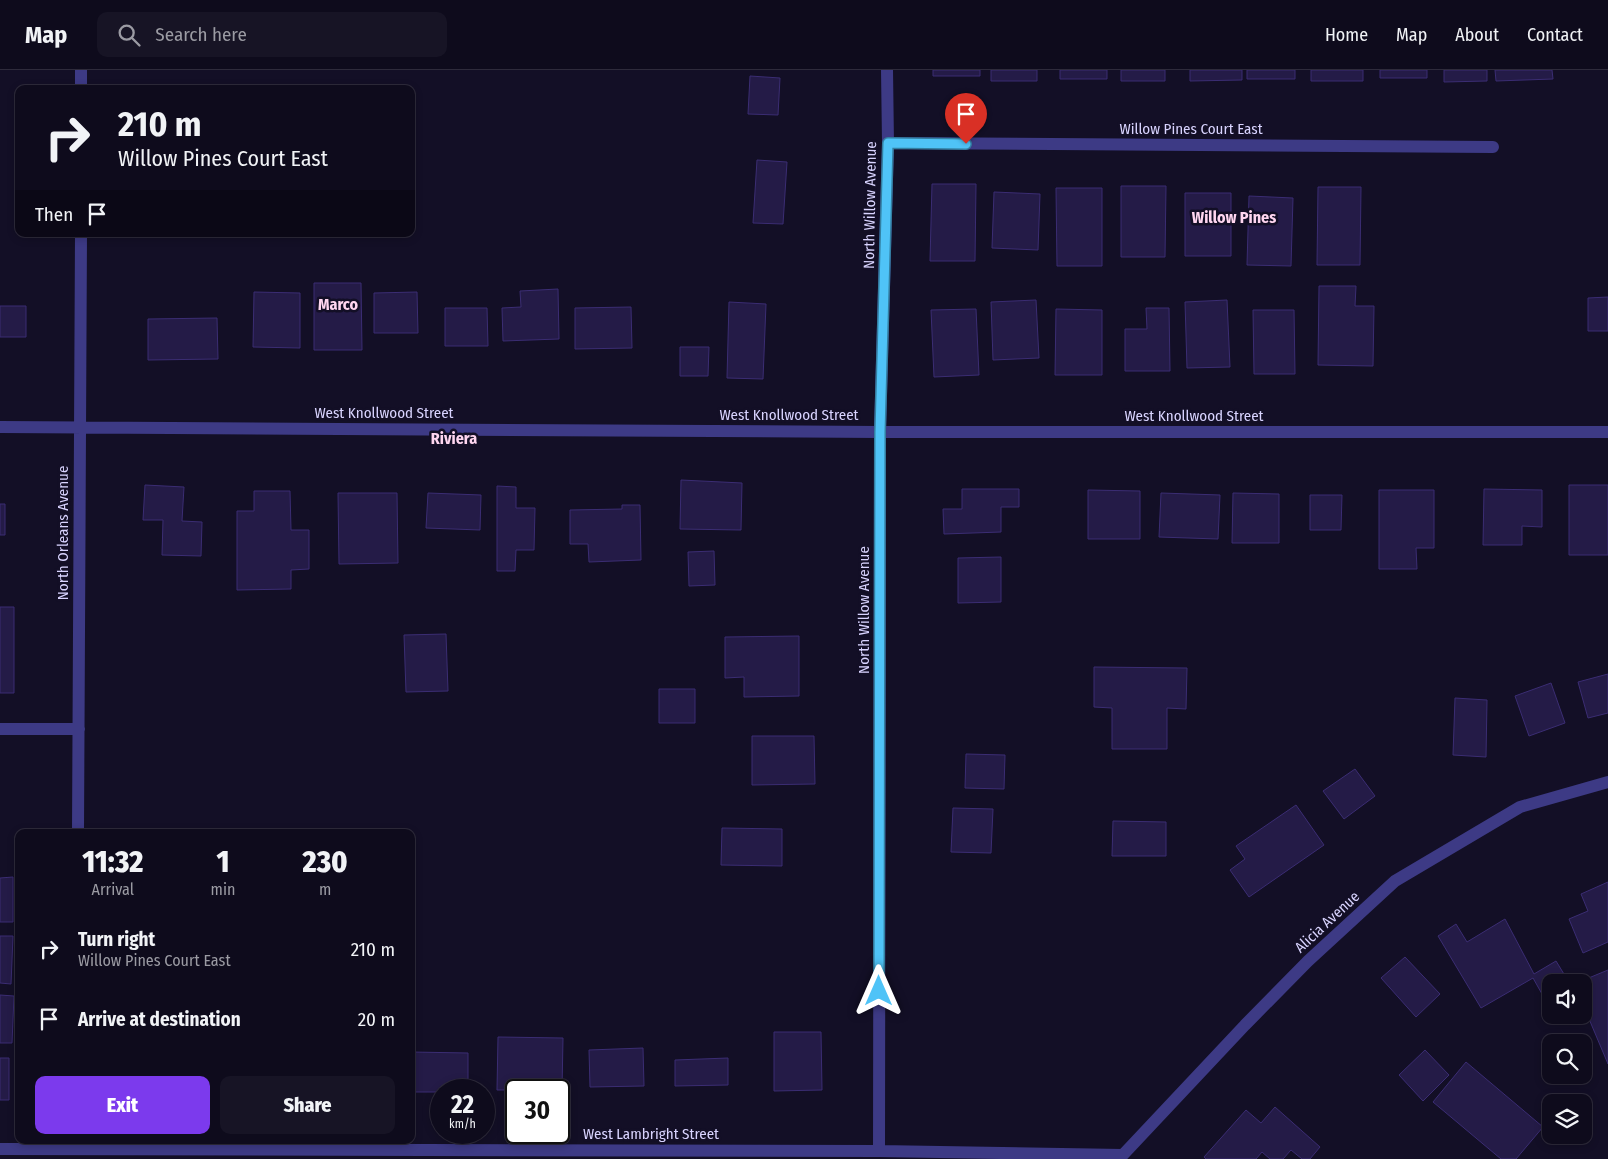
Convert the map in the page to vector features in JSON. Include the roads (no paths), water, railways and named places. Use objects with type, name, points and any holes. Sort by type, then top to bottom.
[{"type":"street","points":[[81,70],[81,85]]},
{"type":"street","name":"North Willow Avenue","points":[[879,1151],[880,432],[888,143],[887,70]]},
{"type":"street","name":"Willow Pines Court East","points":[[888,143],[1493,148]]},
{"type":"street","name":"North Orleans Avenue","points":[[78,829],[81,237]]},
{"type":"street","name":"West Knollwood Street","points":[[0,426],[880,432],[1608,432]]},
{"type":"street","points":[[0,729],[79,729]]},
{"type":"street","name":"Alicia Avenue","points":[[1121,1157],[1302,968],[1395,881],[1520,807],[1608,782]]},
{"type":"street","name":"West Lambright Street","points":[[0,1149],[879,1151],[1121,1157]]},
{"type":"district","name":"Willow Pines","points":[[1234,217]]},
{"type":"district","name":"Marco","points":[[338,304]]},
{"type":"district","name":"Riviera","points":[[454,438]]}]
